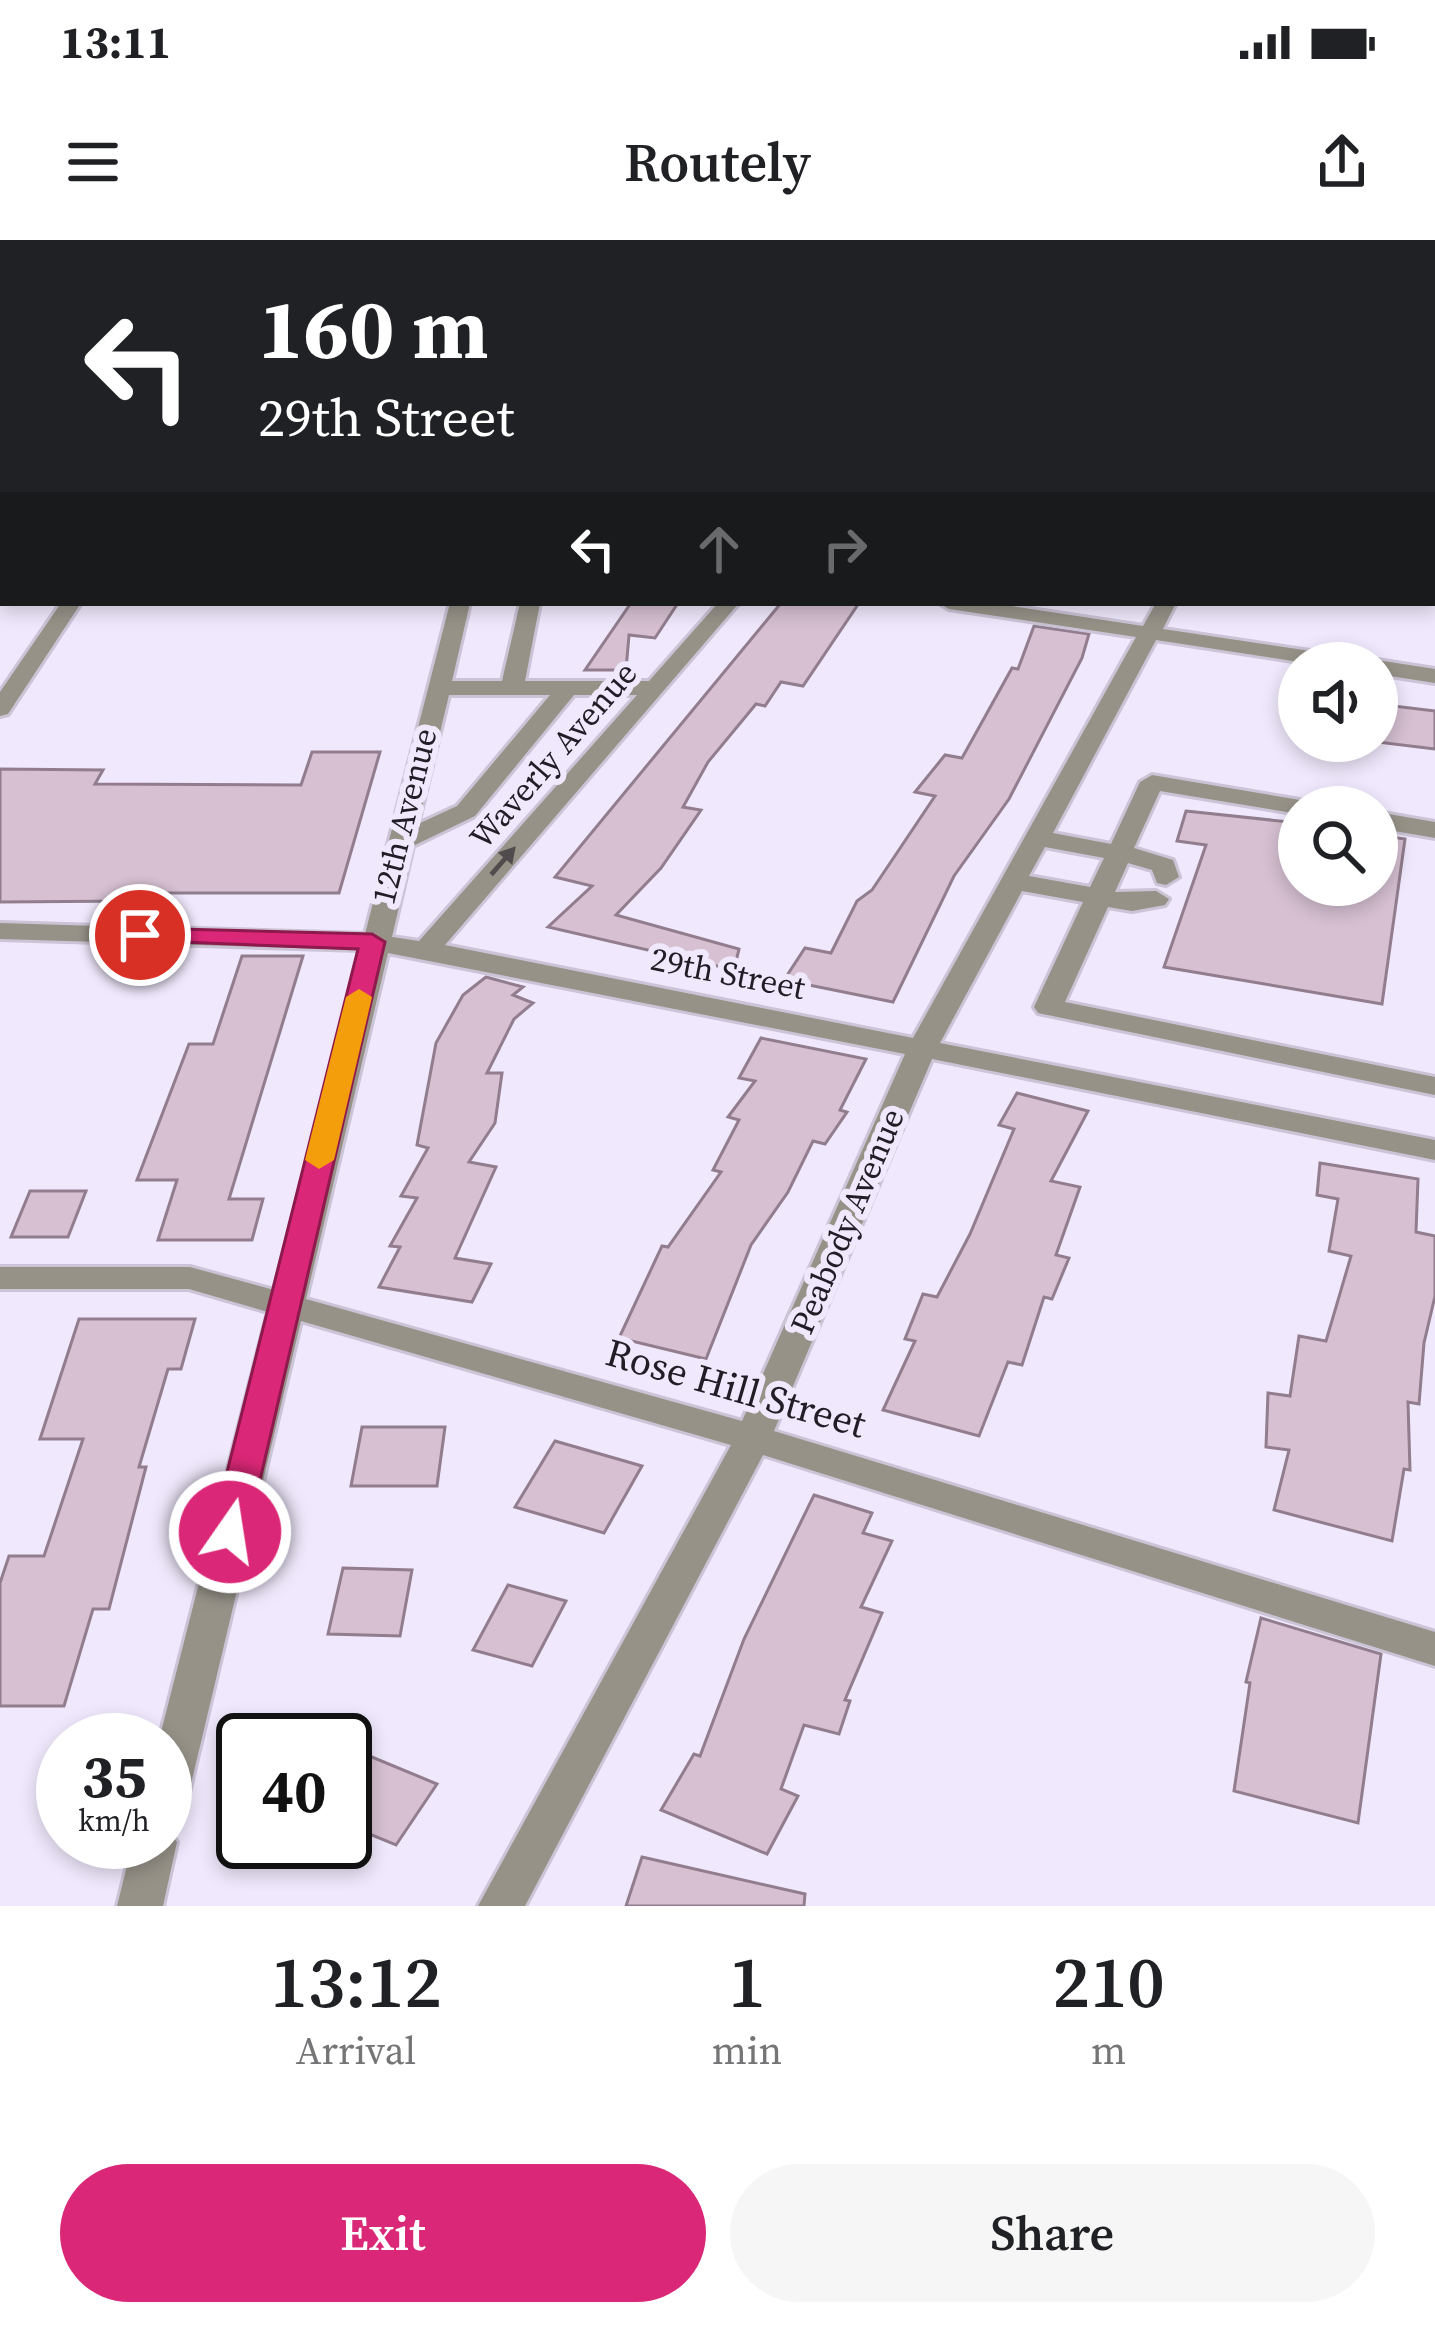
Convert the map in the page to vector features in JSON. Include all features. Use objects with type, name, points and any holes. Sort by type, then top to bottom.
[{"type":"street","points":[[0,709],[69,606]]},
{"type":"street","name":"12th Avenue","points":[[186,1713],[372,942],[459,606]]},
{"type":"street","points":[[512,688],[529,606]]},
{"type":"street","name":"Waverly Avenue","points":[[426,950],[726,606]]},
{"type":"street","points":[[991,606],[1158,618],[1278,646]]},
{"type":"street","name":"Peabody Avenue","points":[[501,1906],[753,1438],[922,1048],[1158,618]]},
{"type":"street","points":[[1398,670],[1435,676]]},
{"type":"street","points":[[436,688],[655,688]]},
{"type":"street","points":[[397,844],[466,811],[568,688]]},
{"type":"street","points":[[1278,803],[1152,782],[1048,1007],[1435,1086]]},
{"type":"street","points":[[1398,824],[1435,830]]},
{"type":"street","points":[[1012,881],[1132,903],[1161,888],[1164,866],[1154,860],[1038,838]]},
{"type":"street","name":"29th Street","points":[[0,931],[372,942],[426,950],[1435,1150]]},
{"type":"street","name":"Rose Hill Street","points":[[0,1278],[190,1278],[753,1438],[1435,1649]]},
{"type":"street","points":[[140,1906],[149,1869]]},
{"type":"building","points":[[629,606],[676,606],[655,638],[629,635],[626,670],[585,670]]},
{"type":"building","points":[[779,606],[857,606],[803,686],[781,682],[765,706],[756,704],[708,762],[683,807],[701,810],[661,868],[616,915],[739,949],[734,970],[548,927],[592,886],[555,877]]},
{"type":"building","points":[[1034,626],[1089,634],[1082,658],[1009,799],[954,876],[893,1002],[784,980],[805,948],[831,953],[857,901],[872,890],[935,796],[915,792],[945,755],[962,758],[1012,668],[1018,669]]},
{"type":"building","points":[[1398,707],[1435,711],[1435,749],[1398,745]]},
{"type":"building","points":[[312,752],[380,752],[339,893],[134,893],[131,901],[0,902],[0,769],[103,770],[95,784],[301,785]]},
{"type":"building","points":[[1186,811],[1278,821],[1278,906],[1396,906],[1382,1004],[1164,967],[1206,845],[1177,841]]},
{"type":"building","points":[[1398,838],[1405,839],[1398,889]]},
{"type":"building","points":[[242,956],[303,956],[229,1199],[263,1199],[252,1240],[158,1240],[177,1180],[137,1180],[189,1044],[213,1044]]},
{"type":"building","points":[[486,977],[523,987],[513,995],[533,1003],[514,1019],[487,1073],[502,1073],[495,1123],[469,1162],[496,1167],[455,1258],[491,1264],[472,1302],[379,1287],[400,1247],[390,1246],[417,1198],[401,1196],[428,1148],[417,1145],[436,1043],[463,995]]},
{"type":"building","points":[[761,1038],[866,1059],[840,1110],[847,1112],[825,1144],[813,1141],[788,1192],[751,1245],[706,1359],[619,1338],[662,1246],[668,1247],[721,1172],[713,1170],[739,1120],[728,1117],[755,1081],[739,1078]]},
{"type":"building","points":[[1017,1093],[1088,1111],[1051,1181],[1080,1187],[1056,1255],[1069,1258],[1052,1299],[1044,1297],[1022,1365],[1008,1362],[979,1436],[883,1410],[915,1341],[905,1339],[923,1294],[937,1297],[970,1234],[1014,1129],[999,1125]]},
{"type":"building","points":[[1320,1163],[1418,1179],[1416,1232],[1435,1236],[1435,1296],[1424,1343],[1419,1404],[1408,1402],[1410,1470],[1404,1469],[1392,1541],[1274,1510],[1289,1450],[1266,1447],[1268,1393],[1290,1396],[1299,1336],[1326,1341],[1351,1256],[1329,1251],[1338,1199],[1317,1195]]},
{"type":"building","points":[[30,1191],[86,1191],[68,1237],[11,1237]]},
{"type":"building","points":[[79,1319],[195,1319],[181,1369],[168,1369],[139,1467],[146,1467],[109,1609],[93,1609],[64,1706],[0,1706],[0,1583],[9,1556],[44,1556],[83,1439],[40,1439]]},
{"type":"building","points":[[362,1427],[445,1427],[437,1486],[351,1486]]},
{"type":"building","points":[[555,1441],[642,1466],[604,1533],[515,1507]]},
{"type":"building","points":[[814,1495],[872,1513],[863,1533],[892,1541],[861,1607],[882,1613],[845,1700],[850,1701],[839,1734],[804,1725],[781,1789],[798,1796],[767,1854],[661,1810],[694,1754],[700,1756],[744,1639]]},
{"type":"building","points":[[343,1568],[412,1570],[400,1636],[328,1634]]},
{"type":"building","points":[[508,1585],[566,1601],[532,1666],[473,1650]]},
{"type":"building","points":[[1261,1618],[1381,1654],[1358,1823],[1234,1791],[1250,1683],[1246,1682]]},
{"type":"building","points":[[372,1757],[437,1784],[396,1845],[372,1835]]},
{"type":"building","points":[[642,1857],[805,1894],[804,1906],[626,1906]]},
{"type":"slow traffic","points":[[319,1160],[359,997]]},
{"type":"route","points":[[140,935],[372,942],[230,1532]]}]
